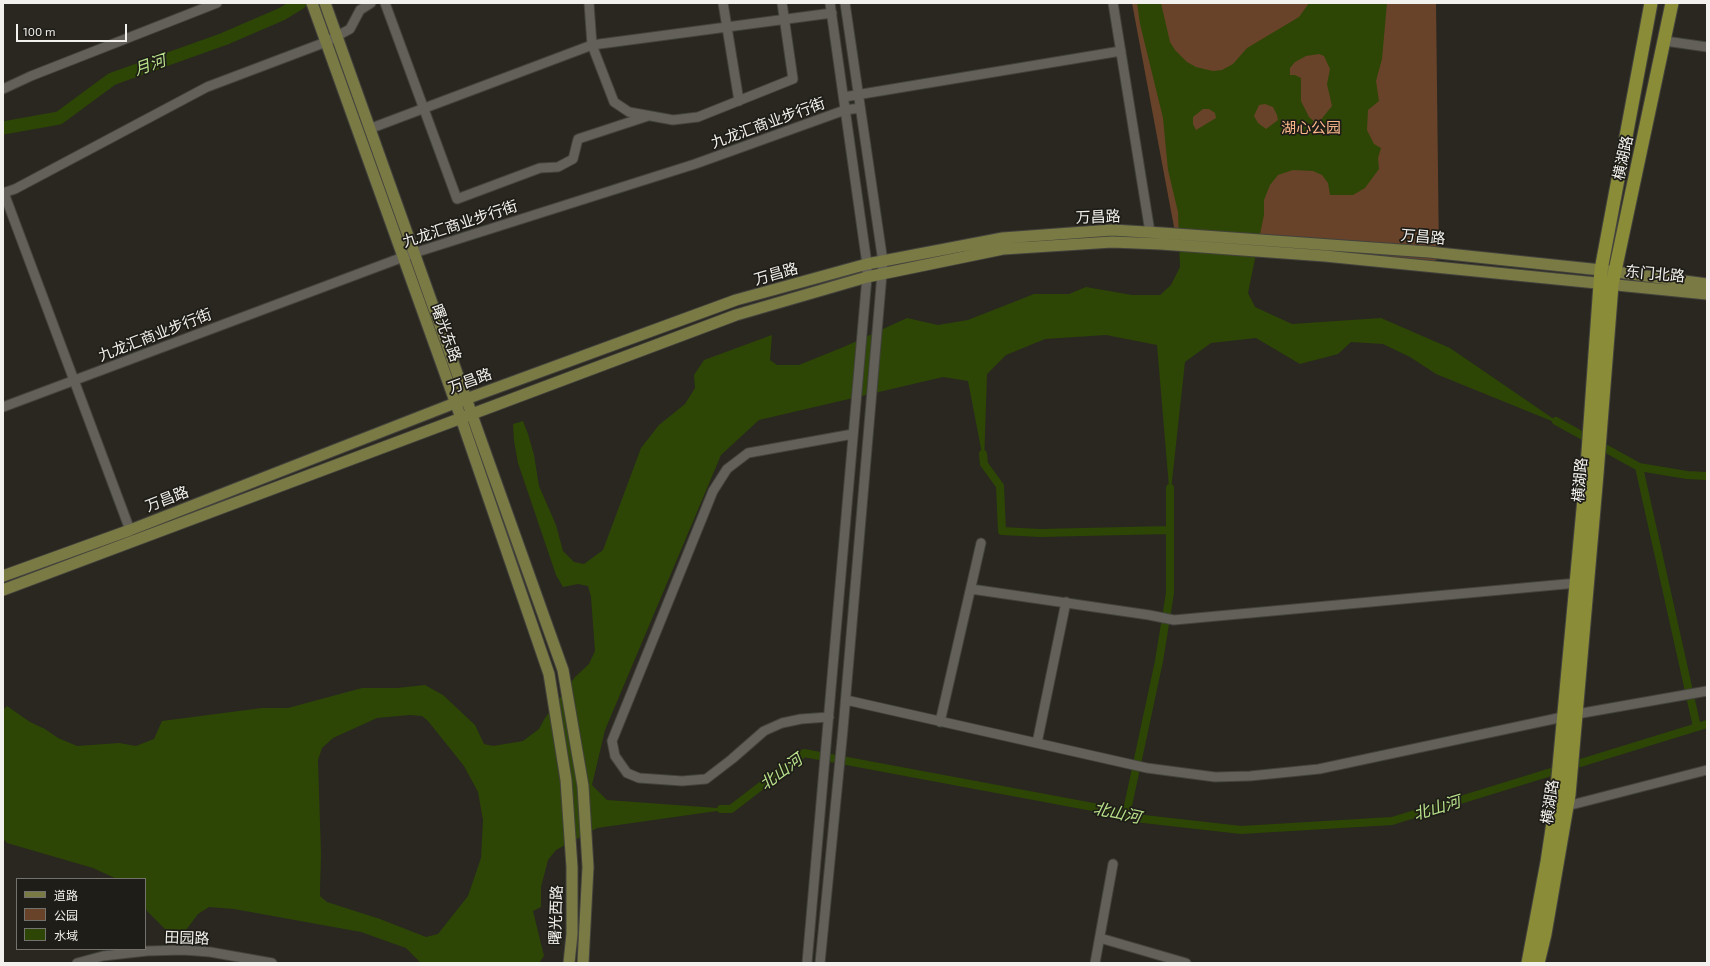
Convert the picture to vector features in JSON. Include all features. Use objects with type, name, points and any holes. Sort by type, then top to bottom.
[{"type":"highway","name":"横湖路","points":[[1538,963],[1545,934],[1563,803],[1569,733],[1597,474],[1596,416],[1607,277],[1651,3]]},
{"type":"highway","name":"横湖路","points":[[1607,277],[1665,41],[1672,3]]},
{"type":"highway","name":"横湖路","points":[[1571,715],[1577,583],[1587,466],[1596,416]]},
{"type":"highway","name":"横湖路","points":[[1528,963],[1547,862],[1563,803],[1569,733]]},
{"type":"main road","name":"曙光东路","points":[[312,3],[461,418],[549,674]]},
{"type":"main road","name":"曙光东路","points":[[325,3],[563,670]]},
{"type":"main road","name":"万昌路","points":[[3,576],[130,530],[454,402],[736,300],[867,264],[1003,238],[1112,230],[1150,232],[1429,252],[1607,277]]},
{"type":"main road","name":"万昌路","points":[[3,590],[736,315],[867,277],[1003,249],[1112,242],[1160,244],[1607,277]]},
{"type":"main road","name":"东门北路","points":[[1607,277],[1707,284]]},
{"type":"main road","name":"东门北路","points":[[1607,277],[1707,294]]},
{"type":"main road","name":"曙光西路","points":[[563,670],[583,786],[588,868],[583,963]]},
{"type":"main road","name":"曙光西路","points":[[549,674],[566,780],[572,867],[572,934],[569,963]]},
{"type":"street","points":[[3,89],[31,76],[217,3]]},
{"type":"street","points":[[130,530],[3,193],[15,189],[206,87],[326,42],[350,29],[360,10],[371,3]]},
{"type":"street","points":[[385,3],[457,199],[540,168],[558,167],[574,159],[578,139],[648,116]]},
{"type":"street","points":[[589,3],[592,45],[614,102],[629,112],[673,120],[698,117],[793,79],[782,3]]},
{"type":"street","points":[[723,3],[739,101]]},
{"type":"street","points":[[820,963],[846,700],[883,262],[845,3]]},
{"type":"street","points":[[1113,3],[1150,232]]},
{"type":"street","points":[[369,129],[592,45],[785,19],[831,8],[867,264],[867,277],[807,963]]},
{"type":"street","points":[[1665,41],[1707,47]]},
{"type":"street","points":[[844,97],[1121,51]]},
{"type":"street","name":"九龙汇商业步行街","points":[[3,407],[414,253],[696,164],[845,110],[860,108]]},
{"type":"street","points":[[829,717],[801,719],[782,723],[764,732],[732,759],[706,778],[682,781],[639,778],[626,773],[615,756],[612,741],[713,491],[727,469],[748,453],[853,434]]},
{"type":"street","points":[[940,722],[981,544]]},
{"type":"street","points":[[970,589],[1066,602],[1174,620],[1577,583]]},
{"type":"street","points":[[1037,743],[1066,602]]},
{"type":"street","points":[[846,700],[1147,768],[1215,777],[1250,776],[1319,769],[1571,715],[1707,691]]},
{"type":"street","points":[[1563,803],[1707,770]]},
{"type":"street","points":[[1095,963],[1113,864]]},
{"type":"street","points":[[1100,938],[1186,963]]},
{"type":"street","name":"田园路","points":[[78,963],[103,956],[147,951],[183,950],[210,952],[272,963]]},
{"type":"green space","name":"湖心公园","points":[[1132,3],[1436,3],[1439,258],[1434,261],[1177,243]]},
{"type":"water","points":[[1137,3],[1161,3],[1170,42],[1175,50],[1187,62],[1196,67],[1213,71],[1222,70],[1233,64],[1247,48],[1299,17],[1309,3],[1387,3],[1382,59],[1376,81],[1379,101],[1368,110],[1367,130],[1374,144],[1381,148],[1378,158],[1379,169],[1365,188],[1353,195],[1330,195],[1328,183],[1322,175],[1313,171],[1293,170],[1278,175],[1270,185],[1264,200],[1264,215],[1248,293],[1255,307],[1292,324],[1381,318],[1450,348],[1564,426],[1436,374],[1410,357],[1383,344],[1351,342],[1338,354],[1300,364],[1256,338],[1211,343],[1185,362],[1170,499],[1157,345],[1106,335],[1045,339],[1006,355],[987,374],[984,464],[968,381],[943,377],[759,420],[721,455],[605,730],[592,785],[607,800],[731,809],[597,828],[556,850],[548,860],[541,887],[541,907],[533,911],[544,956],[539,963],[421,963],[406,948],[361,932],[234,909],[209,907],[198,914],[186,930],[167,931],[146,908],[146,878],[115,878],[93,868],[7,843],[3,838],[3,710],[7,706],[30,722],[45,729],[58,738],[77,746],[119,743],[136,746],[154,739],[162,721],[262,708],[288,708],[362,688],[397,688],[425,685],[443,695],[475,725],[484,744],[493,746],[523,741],[539,729],[545,718],[575,677],[589,664],[595,651],[591,597],[588,586],[578,584],[563,587],[556,575],[518,463],[513,424],[523,421],[534,455],[539,486],[556,525],[563,551],[574,562],[584,564],[603,550],[641,448],[659,425],[685,404],[695,388],[694,375],[704,360],[772,335],[770,360],[777,365],[799,365],[846,346],[907,318],[938,325],[968,320],[1034,294],[1069,294],[1086,287],[1132,295],[1160,295],[1171,285],[1180,267],[1178,212],[1168,170],[1163,118],[1140,24]],"holes":[[[1319,54],[1324,56],[1330,69],[1327,84],[1332,106],[1318,125],[1309,117],[1301,101],[1301,78],[1295,75],[1290,75],[1290,68],[1295,62],[1306,56]],[[1265,104],[1273,107],[1278,120],[1266,129],[1258,123],[1254,116],[1259,105]],[[1203,109],[1209,109],[1215,113],[1216,118],[1196,130],[1193,124],[1193,117]],[[410,715],[422,716],[428,721],[464,766],[478,792],[483,820],[481,858],[468,896],[438,934],[426,937],[380,919],[327,902],[320,896],[321,855],[318,760],[322,748],[333,738],[377,718]]]},
{"type":"waterway","name":"月河","points":[[3,128],[59,118],[112,79],[224,39],[282,14],[300,3]]},
{"type":"waterway","points":[[1556,421],[1639,467],[1687,475],[1707,476]]},
{"type":"waterway","points":[[983,454],[984,464],[1000,486],[1002,531],[1040,533],[1169,530]]},
{"type":"waterway","points":[[1639,467],[1697,727]]},
{"type":"waterway","points":[[1126,815],[1159,661],[1170,593],[1170,488]]},
{"type":"waterway","name":"北山河","points":[[721,809],[731,809],[804,753],[1109,810],[1135,818],[1241,830],[1392,821],[1707,724]]}]
